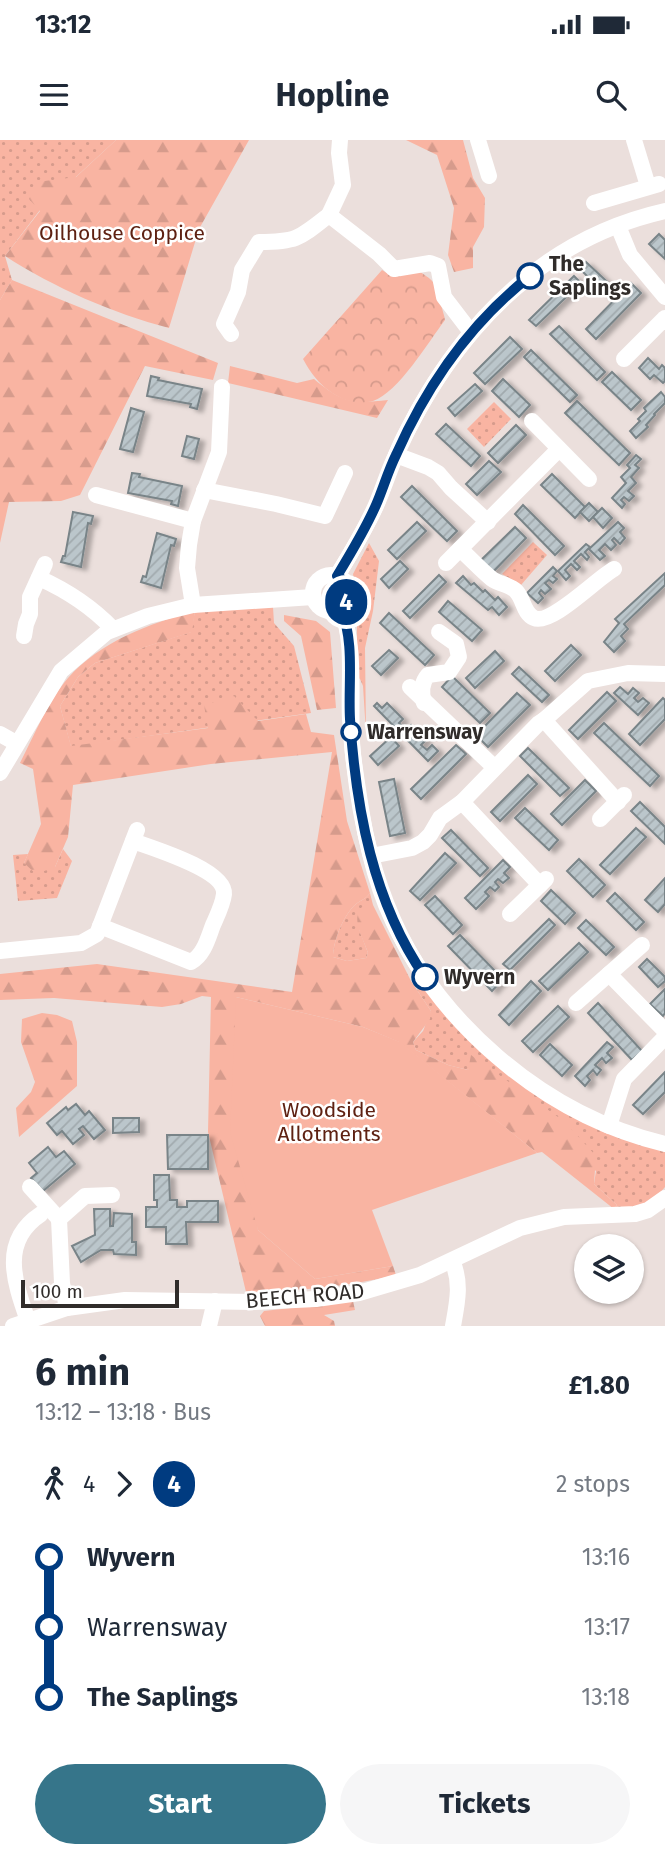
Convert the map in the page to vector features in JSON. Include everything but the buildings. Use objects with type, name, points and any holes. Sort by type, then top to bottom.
[{"type":"street","points":[[223,328],[238,292],[242,270],[259,242],[280,242],[302,237],[329,215],[344,185],[339,153],[341,140]]},
{"type":"street","points":[[478,140],[489,176]]},
{"type":"street","points":[[594,203],[653,185],[634,140]]},
{"type":"street","points":[[337,576],[365,528],[396,455],[432,385],[470,331],[512,290],[576,245],[618,226],[665,211]]},
{"type":"street","points":[[329,215],[394,269],[430,263],[438,266],[444,298],[470,331]]},
{"type":"street","points":[[618,226],[630,255],[665,297]]},
{"type":"street","points":[[624,359],[665,318]]},
{"type":"street","points":[[193,605],[187,568],[192,520],[219,452],[222,387]]},
{"type":"street","points":[[533,421],[589,479]]},
{"type":"street","points":[[446,563],[559,449]]},
{"type":"street","points":[[396,455],[438,473],[488,522]]},
{"type":"street","points":[[204,490],[325,516],[345,472]]},
{"type":"street","points":[[96,495],[192,520]]},
{"type":"street","points":[[460,549],[492,579],[516,591],[526,611],[533,618],[542,619],[556,614],[614,569]]},
{"type":"street","points":[[21,628],[30,614],[30,597],[42,571],[58,586],[94,610],[113,629]]},
{"type":"street","points":[[329,575],[343,579],[348,589],[348,598],[341,608],[335,610],[321,608],[313,597],[318,580],[329,575]]},
{"type":"street","points":[[0,773],[61,671],[107,632],[148,616],[193,605],[313,597]]},
{"type":"street","points":[[341,608],[349,633],[350,712],[361,812],[385,902],[404,943],[442,1001],[489,1052],[582,1114],[609,1126],[665,1144]]},
{"type":"street","points":[[424,703],[424,679],[428,675],[449,672],[458,657],[456,644],[439,632]]},
{"type":"street","points":[[371,856],[412,848],[423,842],[440,818],[462,802],[538,724],[587,681],[628,673],[665,674]]},
{"type":"street","points":[[410,687],[494,767]]},
{"type":"street","points":[[544,720],[621,798],[600,819]]},
{"type":"street","points":[[0,734],[16,743]]},
{"type":"street","points":[[462,802],[544,881],[510,914]]},
{"type":"street","points":[[0,951],[81,943],[97,934],[100,926],[135,835],[211,873],[225,892],[198,958],[191,962],[100,926]]},
{"type":"street","points":[[576,1003],[642,946]]},
{"type":"street","points":[[608,974],[665,1031]]},
{"type":"street","points":[[609,1126],[624,1079],[665,1037]]},
{"type":"street","points":[[30,1187],[59,1219],[62,1283],[67,1308]]},
{"type":"street","points":[[59,1219],[85,1196],[112,1195]]},
{"type":"street","name":"BEECH ROAD","points":[[21,1323],[67,1308],[125,1300],[286,1301],[359,1293],[420,1275],[529,1226],[564,1217],[635,1214],[665,1200]]},
{"type":"street","points":[[21,1323],[12,1264],[16,1241],[27,1223],[41,1214]]},
{"type":"street","points":[[0,1237],[16,1241]]},
{"type":"street","points":[[452,1261],[458,1280],[453,1326]]},
{"type":"street","points":[[209,1326],[215,1301]]},
{"type":"green space","points":[[0,140],[116,140],[40,210],[5,256],[12,280],[0,300]]},
{"type":"green space","name":"Oilhouse Coppice","points":[[116,140],[249,140],[199,229],[169,328],[84,298],[5,256],[40,211],[29,199],[37,182],[76,177]]},
{"type":"green space","points":[[406,140],[463,140],[473,178],[485,198],[484,227],[473,247],[473,268],[454,272],[448,255],[454,208],[437,155]]},
{"type":"green space","points":[[382,270],[393,277],[419,271],[428,278],[433,282],[445,320],[393,388],[373,401],[348,401],[323,386],[303,359]]},
{"type":"green space","points":[[12,280],[218,363],[213,380],[145,366],[80,495],[61,501],[9,502],[0,543],[0,300]]},
{"type":"green space","points":[[230,366],[297,383],[314,379],[348,400],[388,400],[377,418],[228,383]]},
{"type":"green space","points":[[494,402],[511,419],[484,447],[467,429]]},
{"type":"green space","points":[[533,542],[547,555],[521,585],[502,574]]},
{"type":"green space","points":[[369,543],[379,561],[365,648],[366,733],[363,686],[357,677],[357,596],[353,574]]},
{"type":"green space","points":[[273,607],[274,623],[294,646],[311,713],[71,747],[60,706],[78,677],[95,663],[191,632],[195,611]]},
{"type":"green space","points":[[195,611],[192,632],[95,663],[78,677],[60,706],[71,746],[208,728],[204,705],[234,696],[258,721],[306,714],[311,732],[334,735],[347,821],[370,893],[352,908],[343,921],[333,957],[347,961],[366,958],[368,953],[357,922],[364,905],[373,905],[411,981],[431,1011],[430,1019],[413,1042],[416,1050],[448,1065],[468,1070],[471,1055],[565,1122],[596,1156],[594,1184],[617,1205],[614,1209],[542,1152],[537,1153],[399,1042],[363,1027],[236,997],[258,1230],[315,1279],[393,1266],[396,1275],[322,1288],[246,1292],[208,1132],[211,997],[202,996],[181,1004],[162,1007],[54,998],[0,1000],[0,974],[97,964],[292,992],[332,752],[211,764],[73,785],[68,837],[55,867],[36,874],[24,863],[41,824],[33,769],[20,763],[61,687],[81,665],[111,644],[143,628]]},
{"type":"green space","points":[[284,615],[316,621],[330,632],[336,708],[317,710],[301,636],[284,621]]},
{"type":"green space","points":[[63,849],[72,861],[57,898],[18,901],[13,855],[28,854],[24,863],[55,867]]},
{"type":"green space","points":[[370,893],[373,905],[364,905],[359,929],[368,953],[366,958],[347,961],[333,957],[343,921],[352,908]]},
{"type":"green space","points":[[423,985],[480,1050],[665,1152],[665,1187],[654,1199],[643,1205],[614,1209],[617,1205],[594,1184],[596,1171],[470,1066],[468,1070],[448,1065],[416,1050],[413,1042],[423,1031],[431,1011],[417,990]]},
{"type":"green space","name":"Woodside Allotments","points":[[236,997],[363,1027],[400,1042],[537,1153],[372,1210],[393,1266],[315,1279],[258,1230],[230,1132]]},
{"type":"green space","points":[[42,1013],[72,1021],[77,1042],[77,1086],[19,1137],[16,1108],[31,1092],[35,1082],[21,1042],[22,1019]]},
{"type":"green space","points":[[353,1301],[355,1310],[324,1315],[334,1321],[335,1326],[265,1326],[260,1316],[264,1311]]},
{"type":"bus line","name":"4","points":[[425,977],[411,957],[385,902],[361,812],[350,717],[349,633],[341,608],[348,598],[348,589],[343,579],[337,576],[365,528],[388,472],[432,385],[470,331],[530,276]]},
{"type":"place","name":"The Saplings","points":[[530,276]]},
{"type":"place","name":"Warrensway","points":[[351,732]]},
{"type":"place","name":"Wyvern","points":[[425,977]]}]
